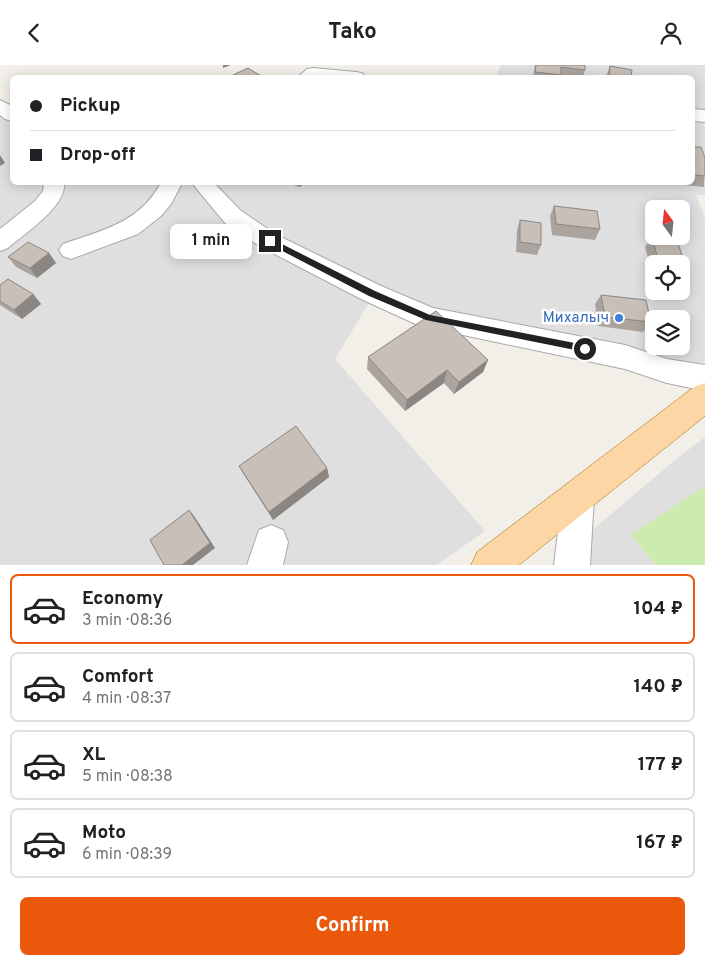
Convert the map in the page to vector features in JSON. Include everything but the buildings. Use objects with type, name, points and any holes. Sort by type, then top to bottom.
[{"type":"main road","points":[[490,565],[705,397]]},
{"type":"street","points":[[311,72],[335,70],[350,75]]},
{"type":"street","points":[[0,242],[43,206],[54,192],[54,185]]},
{"type":"street","points":[[71,250],[141,222],[158,207],[170,185]]},
{"type":"street","points":[[205,185],[233,217],[270,241],[372,293],[429,318],[624,357],[667,371],[705,378]]},
{"type":"street","points":[[572,565],[578,497]]},
{"type":"shaded area","points":[[501,65],[705,65],[705,113],[695,112],[695,75],[497,75]]},
{"type":"shaded area","points":[[0,111],[10,118],[10,185],[48,185],[46,193],[0,237]]},
{"type":"shaded area","points":[[695,117],[703,119],[705,127],[705,195],[696,195],[705,218],[705,361],[691,371],[431,313],[371,289],[237,214],[211,185],[695,185]]},
{"type":"shaded area","points":[[59,185],[195,185],[229,219],[372,298],[335,359],[485,531],[437,565],[0,565],[0,246]]},
{"type":"shaded area","points":[[705,437],[705,565],[551,565],[675,460]]},
{"type":"green space","points":[[705,486],[705,565],[656,565],[630,535]]},
{"type":"place","name":"Михалыч","points":[[619,318]]},
{"type":"route","points":[[270,241],[372,293],[429,318],[585,349]]}]
